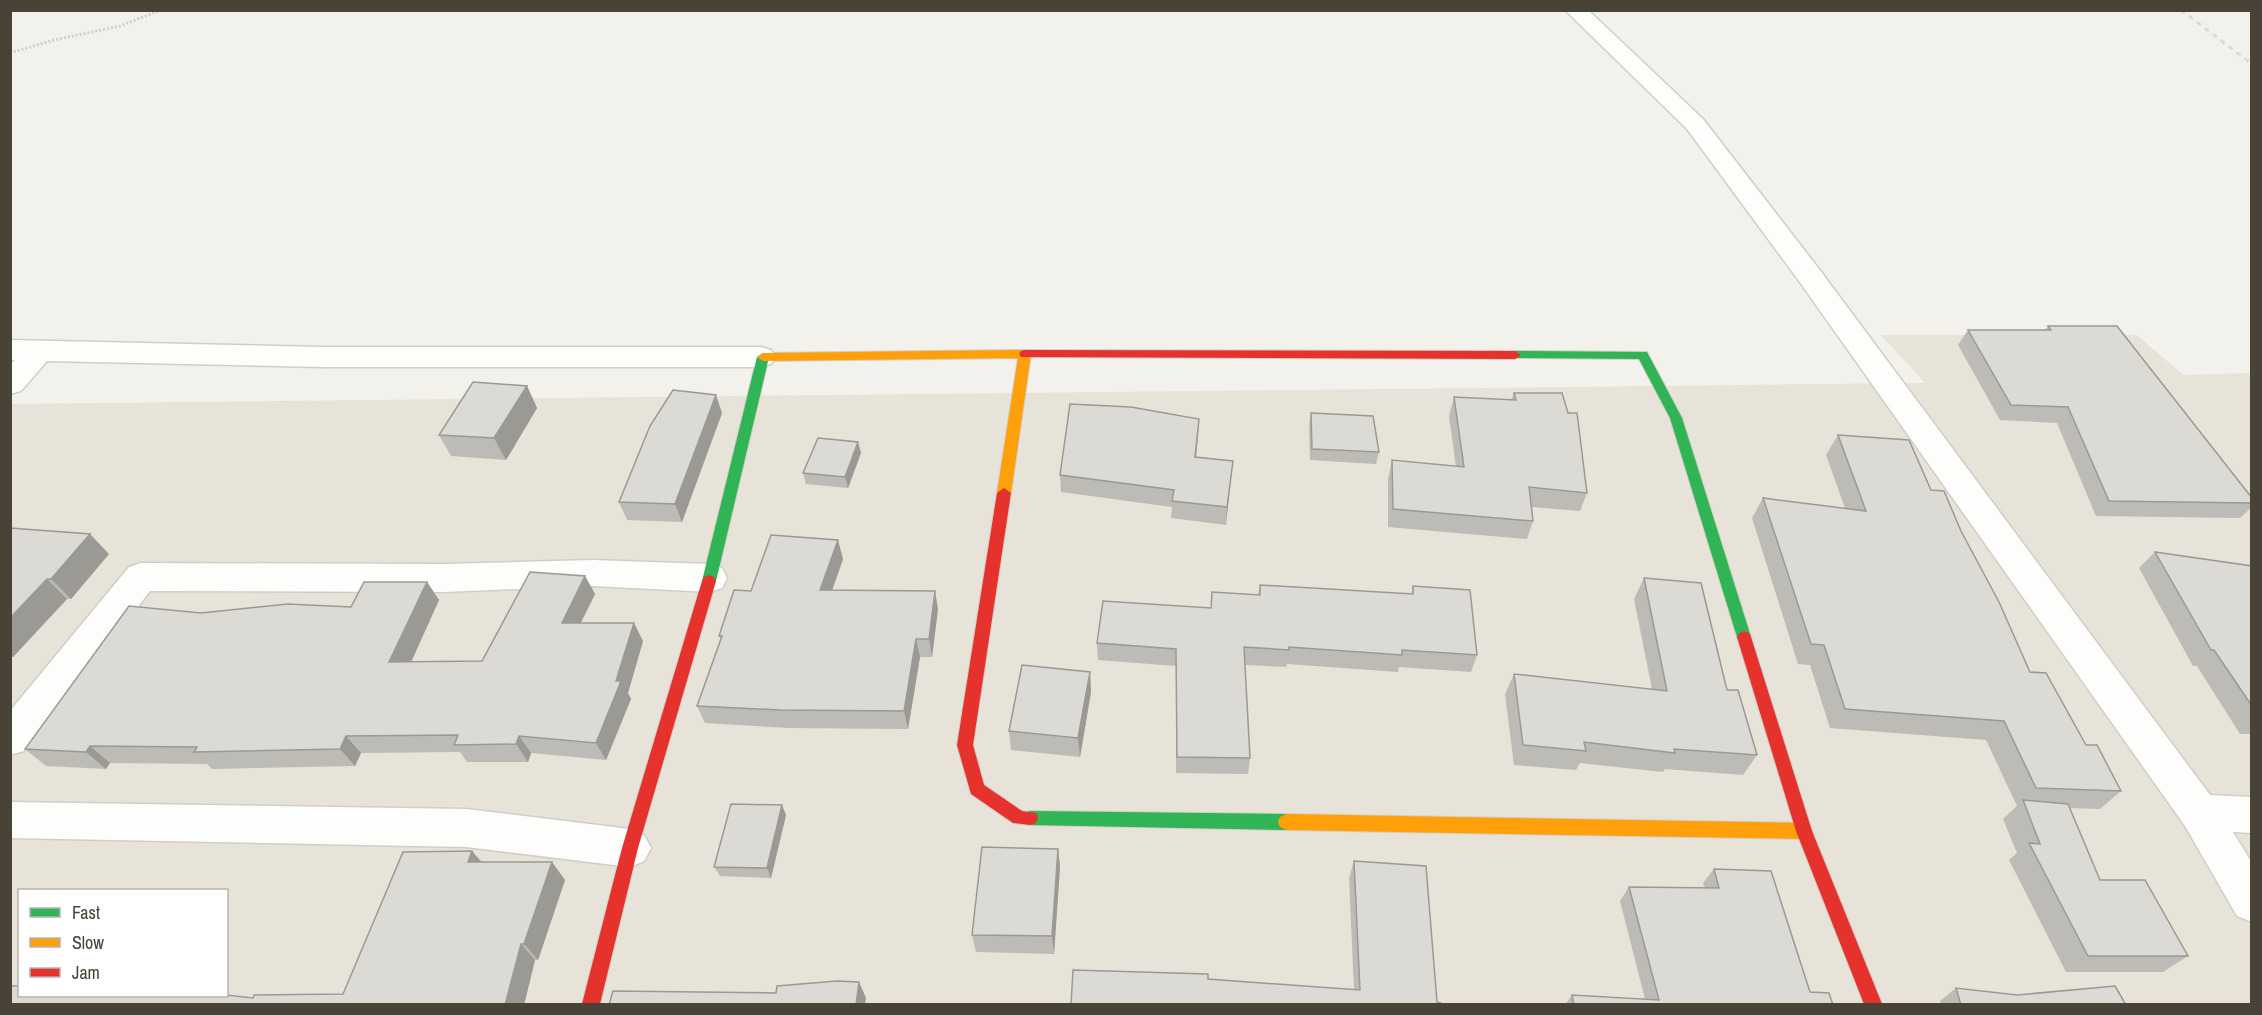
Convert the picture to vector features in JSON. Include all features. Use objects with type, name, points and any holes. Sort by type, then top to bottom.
[{"type":"street","points":[[1575,10],[1695,124],[1809,275],[2199,813],[2252,902]]},
{"type":"street","points":[[10,350],[321,357],[760,357],[1026,354],[1643,355],[1677,417],[1804,831],[1873,1005]]},
{"type":"street","points":[[10,384],[40,350]]},
{"type":"street","points":[[1026,354],[965,745],[977,789],[1018,818],[1804,831]]},
{"type":"street","points":[[591,1005],[630,848],[710,578],[760,357]]},
{"type":"street","points":[[10,739],[70,668],[141,577],[443,578],[592,573],[710,578]]},
{"type":"street","points":[[2199,813],[2252,815]]},
{"type":"street","points":[[10,820],[466,828],[630,848]]},
{"type":"path","points":[[10,53],[54,40],[120,26],[161,10]]},
{"type":"shaded area","points":[[1881,335],[2137,335],[2183,375],[2251,373],[2251,1004],[11,1004],[10,404],[1925,383]]},
{"type":"building","points":[[2048,326],[2117,326],[2252,498],[2252,503],[2109,501],[2068,407],[2011,405],[1968,330],[2051,330]]},
{"type":"building","points":[[473,382],[527,386],[494,438],[439,435]]},
{"type":"building","points":[[673,390],[716,395],[675,504],[619,502],[650,426]]},
{"type":"building","points":[[1514,393],[1562,393],[1568,413],[1577,413],[1587,493],[1529,487],[1533,521],[1393,509],[1392,460],[1464,467],[1454,397],[1516,400]]},
{"type":"building","points":[[1070,404],[1131,407],[1199,419],[1195,457],[1233,461],[1227,507],[1172,501],[1174,490],[1060,475]]},
{"type":"building","points":[[1311,413],[1373,416],[1379,452],[1312,449]]},
{"type":"building","points":[[1838,435],[1909,440],[1931,490],[1944,491],[1961,531],[1999,602],[2030,672],[2046,673],[2086,745],[2097,745],[2121,791],[2036,788],[2004,721],[1845,709],[1824,645],[1811,644],[1763,498],[1866,511]]},
{"type":"building","points":[[818,438],[858,442],[845,477],[803,473]]},
{"type":"building","points":[[10,528],[90,534],[51,579],[47,579],[10,618]]},
{"type":"building","points":[[771,535],[838,540],[820,590],[935,591],[929,639],[916,639],[904,711],[781,710],[697,706],[722,636],[719,636],[734,590],[751,591]]},
{"type":"building","points":[[2155,552],[2252,566],[2252,706],[2214,650],[2211,650]]},
{"type":"building","points":[[530,572],[585,576],[562,623],[634,623],[616,681],[621,681],[596,743],[519,736],[516,744],[454,745],[458,735],[346,736],[340,749],[194,752],[197,747],[90,746],[86,752],[25,749],[129,606],[201,613],[288,604],[351,607],[364,582],[427,582],[389,662],[482,661]]},
{"type":"building","points":[[1644,578],[1701,583],[1727,690],[1738,690],[1757,755],[1674,749],[1675,753],[1584,742],[1586,751],[1523,745],[1514,674],[1667,691]]},
{"type":"building","points":[[1260,585],[1413,594],[1413,586],[1470,590],[1477,655],[1402,650],[1402,655],[1289,647],[1289,650],[1244,647],[1250,758],[1177,757],[1176,649],[1097,643],[1103,601],[1211,608],[1212,592],[1260,595]]},
{"type":"building","points":[[1022,665],[1090,672],[1078,738],[1009,731]]},
{"type":"building","points":[[2023,800],[2068,804],[2100,880],[2145,880],[2188,956],[2088,956],[2029,843],[2040,844]]},
{"type":"building","points":[[731,804],[782,805],[767,868],[714,867]]},
{"type":"building","points":[[982,847],[1058,849],[1052,936],[972,935]]},
{"type":"building","points":[[472,851],[468,862],[552,862],[524,944],[521,944],[505,1005],[10,1005],[10,986],[18,986],[18,997],[228,995],[253,998],[254,995],[343,994],[403,852]]},
{"type":"building","points":[[1354,861],[1426,866],[1437,1002],[1441,1005],[1071,1005],[1073,970],[1208,974],[1208,979],[1360,990]]},
{"type":"building","points":[[1714,869],[1771,871],[1810,992],[1829,993],[1833,1005],[1574,1005],[1572,995],[1659,1000],[1629,887],[1719,888]]},
{"type":"building","points":[[837,981],[859,982],[856,1005],[609,1005],[613,991],[776,993],[777,986]]},
{"type":"building","points":[[2115,986],[2126,1005],[1961,1005],[1956,988],[2017,995]]},
{"type":"railway","points":[[2181,10],[2252,64]]},
{"type":"traffic: fast","points":[[1515,355],[1643,355],[1676,418],[1744,637]]},
{"type":"traffic: fast","points":[[709,581],[763,357]]},
{"type":"traffic: fast","points":[[1030,818],[1286,822]]},
{"type":"traffic: slow","points":[[763,357],[1025,354],[1004,493]]},
{"type":"traffic: slow","points":[[1286,822],[1804,831]]},
{"type":"traffic: jam","points":[[1025,354],[1515,355]]},
{"type":"traffic: jam","points":[[1004,493],[965,745],[977,789],[1019,818],[1030,818]]},
{"type":"traffic: jam","points":[[591,1004],[630,848],[709,581]]},
{"type":"traffic: jam","points":[[1744,637],[1804,831],[1873,1004]]}]
